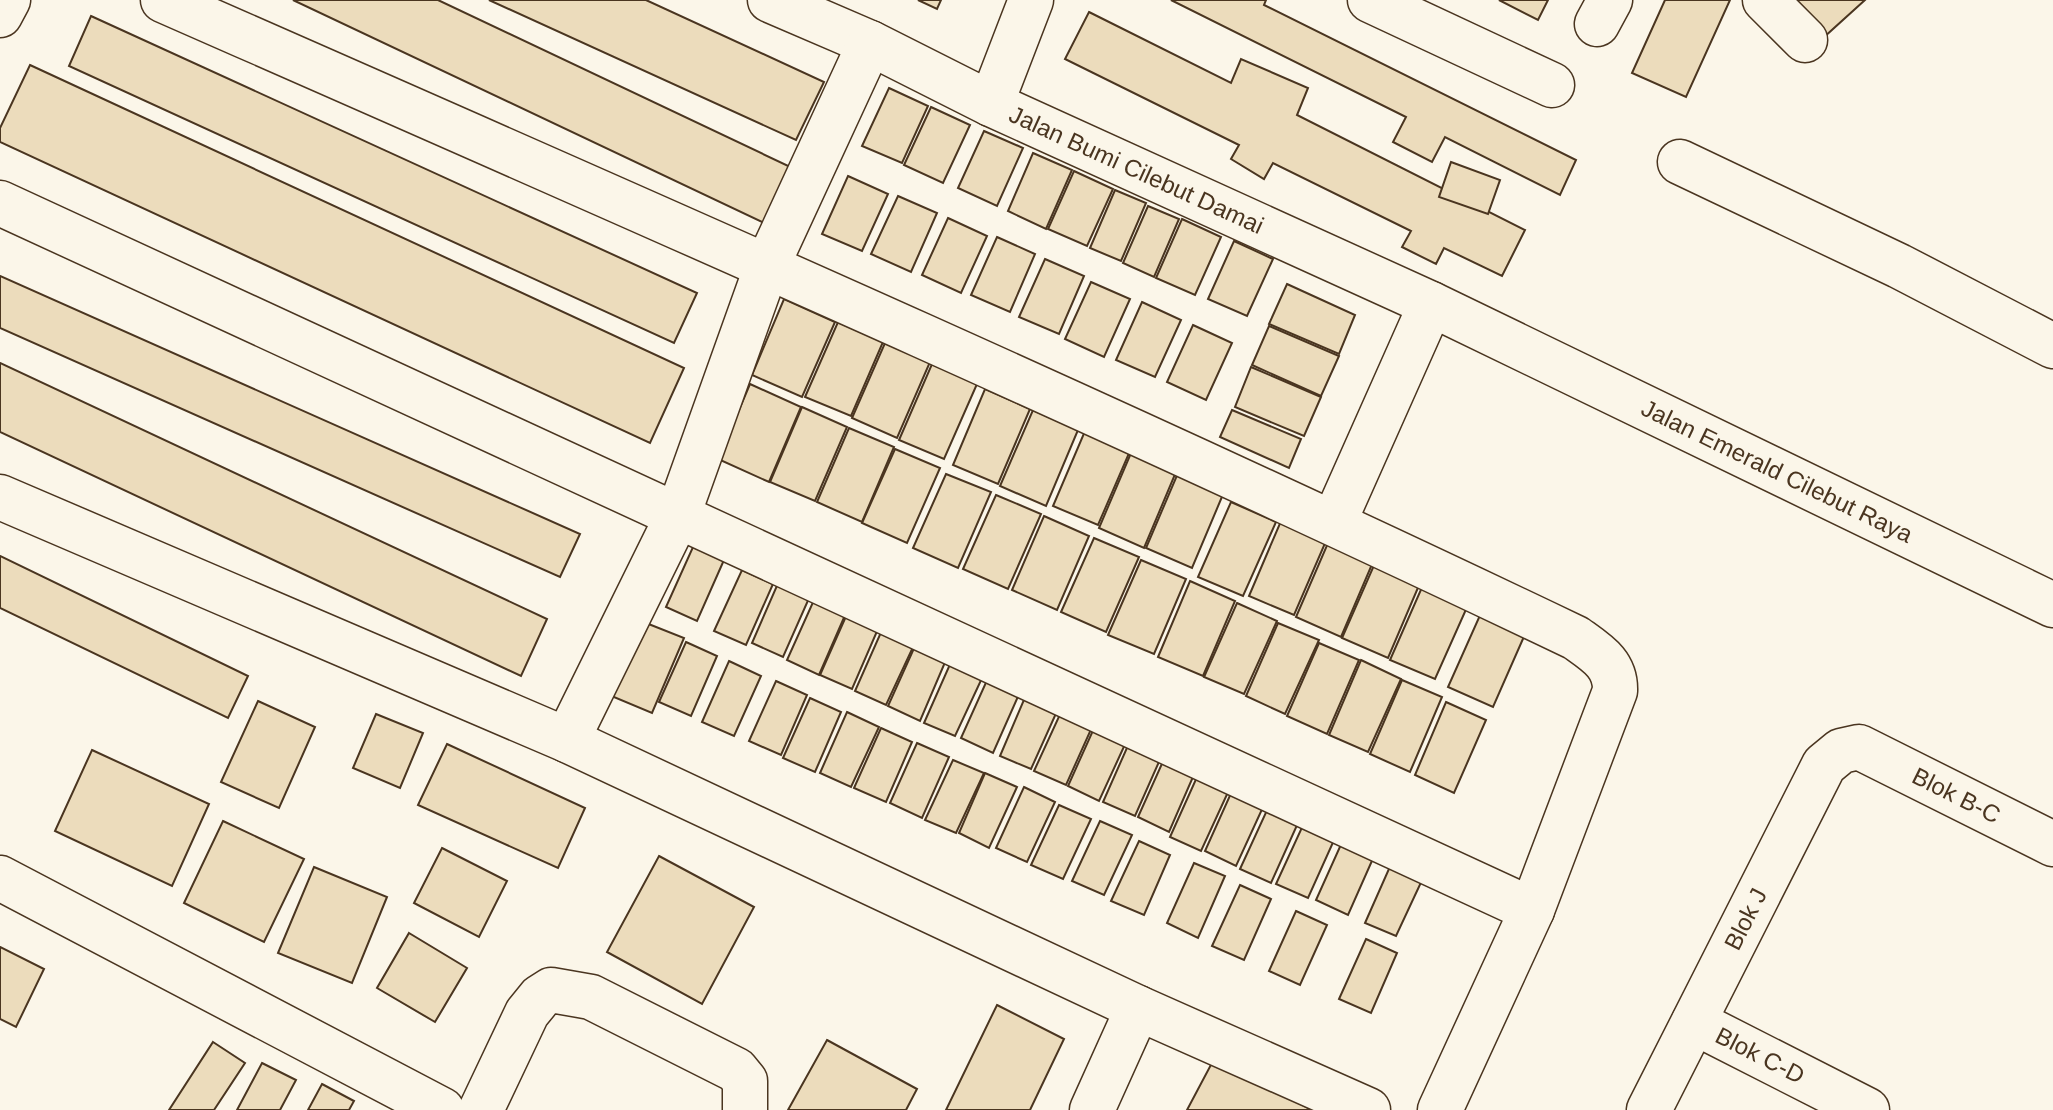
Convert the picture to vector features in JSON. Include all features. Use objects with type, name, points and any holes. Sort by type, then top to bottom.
[{"type":"street","points":[[0,15],[8,0]]},
{"type":"street","points":[[163,0],[767,266],[1334,522],[1576,638],[1611,667],[1616,677],[1615,691],[1532,910],[1440,1110]]},
{"type":"street","name":"Jalan Bumi Cilebut Damai","points":[[770,0],[870,43],[991,104],[1502,339]]},
{"type":"street","points":[[991,104],[1031,0]]},
{"type":"street","points":[[1370,0],[1552,85]]},
{"type":"street","points":[[1765,0],[1805,40]]},
{"type":"street","points":[[567,740],[678,515],[767,266],[870,43]]},
{"type":"street","points":[[1680,162],[1899,266],[2053,346]]},
{"type":"street","points":[[0,203],[1532,910]]},
{"type":"street","points":[[1334,522],[1431,304]]},
{"type":"street","name":"Jalan Emerald Cilebut Raya","points":[[1502,339],[2053,605]]},
{"type":"street","points":[[0,497],[567,740],[1138,1008],[1368,1110]]},
{"type":"street","name":"Blok B-C","points":[[1859,747],[2053,844]]},
{"type":"street","name":"Blok J","points":[[1649,1110],[1824,765],[1841,751],[1859,747]]},
{"type":"street","points":[[0,878],[442,1110]]},
{"type":"street","points":[[481,1110],[527,1013],[540,997],[551,990],[591,997],[736,1070],[745,1081],[745,1110]]},
{"type":"street","points":[[1092,1110],[1138,1008]]},
{"type":"street","name":"Blok C-D","points":[[1694,1022],[1867,1110]]},
{"type":"building","points":[[293,0],[438,0],[801,172],[775,228]]},
{"type":"building","points":[[489,0],[646,0],[824,82],[796,140]]},
{"type":"building","points":[[918,0],[941,0],[937,9]]},
{"type":"building","points":[[1171,0],[1266,0],[1264,5],[1576,160],[1560,195],[1445,137],[1432,162],[1393,142],[1406,117]]},
{"type":"building","points":[[1499,0],[1548,0],[1538,20]]},
{"type":"building","points":[[1665,0],[1730,0],[1686,97],[1632,73]]},
{"type":"building","points":[[1788,0],[1865,0],[1823,38]]},
{"type":"building","points":[[1089,12],[1231,83],[1241,59],[1308,88],[1297,115],[1525,230],[1502,276],[1444,248],[1436,264],[1402,247],[1411,231],[1273,163],[1264,179],[1231,159],[1239,145],[1065,59]]},
{"type":"building","points":[[91,16],[697,293],[674,343],[69,66]]},
{"type":"building","points":[[30,65],[684,368],[650,443],[0,142],[0,128]]},
{"type":"building","points":[[889,88],[928,106],[902,163],[862,146]]},
{"type":"building","points":[[931,107],[970,125],[943,183],[904,165]]},
{"type":"building","points":[[984,131],[1023,148],[997,206],[958,188]]},
{"type":"building","points":[[1033,153],[1072,170],[1046,229],[1008,211]]},
{"type":"building","points":[[1451,162],[1500,180],[1488,214],[1439,197]]},
{"type":"building","points":[[1074,171],[1113,189],[1087,246],[1048,229]]},
{"type":"building","points":[[848,176],[888,194],[862,251],[822,234]]},
{"type":"building","points":[[1115,190],[1146,203],[1121,261],[1090,248]]},
{"type":"building","points":[[898,196],[937,213],[911,272],[871,254]]},
{"type":"building","points":[[1148,206],[1179,219],[1154,277],[1123,263]]},
{"type":"building","points":[[948,218],[987,236],[961,293],[922,275]]},
{"type":"building","points":[[1182,219],[1221,237],[1195,295],[1156,278]]},
{"type":"building","points":[[997,237],[1035,254],[1010,312],[971,295]]},
{"type":"building","points":[[1234,241],[1273,259],[1247,316],[1208,299]]},
{"type":"building","points":[[1045,259],[1084,276],[1059,334],[1019,317]]},
{"type":"building","points":[[0,276],[580,534],[560,577],[0,328]]},
{"type":"building","points":[[1091,282],[1130,299],[1104,357],[1065,339]]},
{"type":"building","points":[[1287,284],[1355,315],[1339,354],[1269,324]]},
{"type":"building","points":[[784,299],[835,322],[802,397],[752,375]]},
{"type":"building","points":[[1142,302],[1181,320],[1155,377],[1116,360]]},
{"type":"building","points":[[838,322],[883,342],[851,416],[805,397]]},
{"type":"building","points":[[1193,325],[1232,343],[1206,400],[1167,382]]},
{"type":"building","points":[[1269,326],[1339,356],[1321,396],[1252,365]]},
{"type":"building","points":[[885,343],[930,362],[897,438],[852,418]]},
{"type":"building","points":[[0,363],[547,619],[521,676],[0,432]]},
{"type":"building","points":[[932,364],[977,384],[944,459],[899,440]]},
{"type":"building","points":[[1251,367],[1321,397],[1304,436],[1235,407]]},
{"type":"building","points":[[750,384],[801,407],[769,482],[718,459]]},
{"type":"building","points":[[985,389],[1030,409],[998,484],[953,465]]},
{"type":"building","points":[[802,407],[847,427],[815,501],[770,482]]},
{"type":"building","points":[[1033,410],[1078,430],[1046,506],[1000,486]]},
{"type":"building","points":[[1232,410],[1301,439],[1289,468],[1220,437]]},
{"type":"building","points":[[849,428],[894,447],[862,522],[817,502]]},
{"type":"building","points":[[1085,431],[1130,451],[1098,525],[1053,506]]},
{"type":"building","points":[[895,449],[940,468],[907,543],[862,523]]},
{"type":"building","points":[[1131,453],[1176,472],[1144,548],[1099,528]]},
{"type":"building","points":[[1178,473],[1224,492],[1192,568],[1146,548]]},
{"type":"building","points":[[946,474],[991,492],[958,568],[913,548]]},
{"type":"building","points":[[996,495],[1041,514],[1008,589],[963,569]]},
{"type":"building","points":[[1231,502],[1276,522],[1243,596],[1198,577]]},
{"type":"building","points":[[1044,516],[1089,536],[1057,610],[1012,590]]},
{"type":"building","points":[[1281,521],[1326,541],[1294,615],[1249,596]]},
{"type":"building","points":[[1094,538],[1139,557],[1106,632],[1061,612]]},
{"type":"building","points":[[1328,543],[1373,562],[1341,637],[1296,617]]},
{"type":"building","points":[[693,547],[724,560],[697,621],[666,607]]},
{"type":"building","points":[[0,556],[248,676],[228,718],[0,608]]},
{"type":"building","points":[[1141,560],[1186,579],[1154,654],[1108,635]]},
{"type":"building","points":[[1375,563],[1420,583],[1388,658],[1342,638]]},
{"type":"building","points":[[742,570],[773,584],[746,645],[714,631]]},
{"type":"building","points":[[779,581],[810,596],[783,657],[752,643]]},
{"type":"building","points":[[1190,581],[1235,601],[1203,676],[1158,657]]},
{"type":"building","points":[[1423,585],[1468,605],[1435,679],[1390,660]]},
{"type":"building","points":[[814,600],[846,613],[819,675],[787,660]]},
{"type":"building","points":[[1237,603],[1277,621],[1244,694],[1204,677]]},
{"type":"building","points":[[1481,613],[1526,632],[1493,707],[1448,687]]},
{"type":"building","points":[[847,614],[878,629],[852,689],[820,675]]},
{"type":"building","points":[[641,621],[684,638],[652,713],[609,695]]},
{"type":"building","points":[[1278,623],[1319,640],[1285,714],[1246,696]]},
{"type":"building","points":[[882,630],[914,645],[886,705],[855,691]]},
{"type":"building","points":[[686,642],[717,656],[691,716],[659,702]]},
{"type":"building","points":[[1319,643],[1359,660],[1327,734],[1287,716]]},
{"type":"building","points":[[915,646],[946,660],[920,721],[888,706]]},
{"type":"building","points":[[1361,660],[1401,679],[1368,752],[1329,735]]},
{"type":"building","points":[[729,661],[761,676],[734,736],[702,722]]},
{"type":"building","points":[[951,662],[983,676],[955,736],[924,723]]},
{"type":"building","points":[[988,678],[1020,692],[993,753],[961,738]]},
{"type":"building","points":[[1402,680],[1442,697],[1410,772],[1370,754]]},
{"type":"building","points":[[776,681],[807,695],[781,755],[749,741]]},
{"type":"building","points":[[1026,695],[1058,709],[1031,769],[1000,756]]},
{"type":"building","points":[[810,698],[841,712],[815,772],[783,758]]},
{"type":"building","points":[[258,701],[315,727],[279,808],[221,782]]},
{"type":"building","points":[[1446,702],[1486,720],[1454,793],[1415,775]]},
{"type":"building","points":[[1062,710],[1093,725],[1066,785],[1034,771]]},
{"type":"building","points":[[847,712],[879,727],[851,787],[820,773]]},
{"type":"building","points":[[376,714],[423,733],[400,788],[353,768]]},
{"type":"building","points":[[1095,726],[1127,740],[1099,801],[1068,786]]},
{"type":"building","points":[[881,728],[912,742],[886,802],[854,788]]},
{"type":"building","points":[[1130,741],[1162,755],[1135,816],[1103,802]]},
{"type":"building","points":[[917,743],[949,757],[922,818],[890,803]]},
{"type":"building","points":[[447,744],[585,808],[558,868],[418,805]]},
{"type":"building","points":[[92,750],[209,804],[172,886],[55,831]]},
{"type":"building","points":[[1165,757],[1196,770],[1169,832],[1138,817]]},
{"type":"building","points":[[953,760],[984,773],[956,833],[925,820]]},
{"type":"building","points":[[985,773],[1017,787],[989,848],[959,833]]},
{"type":"building","points":[[1197,777],[1229,790],[1201,851],[1170,837]]},
{"type":"building","points":[[1024,787],[1055,802],[1027,862],[996,848]]},
{"type":"building","points":[[1232,791],[1264,805],[1236,866],[1205,851]]},
{"type":"building","points":[[1059,805],[1091,819],[1063,879],[1031,865]]},
{"type":"building","points":[[1268,808],[1298,823],[1271,883],[1240,869]]},
{"type":"building","points":[[223,821],[304,859],[264,942],[184,903]]},
{"type":"building","points":[[1100,821],[1132,835],[1104,895],[1072,881]]},
{"type":"building","points":[[1304,823],[1335,838],[1308,898],[1276,884]]},
{"type":"building","points":[[1343,840],[1375,854],[1348,915],[1316,900]]},
{"type":"building","points":[[1139,841],[1170,855],[1144,915],[1111,901]]},
{"type":"building","points":[[442,848],[507,881],[479,937],[414,903]]},
{"type":"building","points":[[659,856],[754,907],[702,1004],[607,952]]},
{"type":"building","points":[[1392,862],[1424,876],[1396,936],[1365,923]]},
{"type":"building","points":[[1194,863],[1225,876],[1198,938],[1167,923]]},
{"type":"building","points":[[314,867],[387,897],[352,983],[278,953]]},
{"type":"building","points":[[1240,885],[1271,899],[1244,960],[1212,946]]},
{"type":"building","points":[[1296,911],[1327,925],[1300,985],[1269,971]]},
{"type":"building","points":[[409,933],[467,968],[435,1022],[377,988]]},
{"type":"building","points":[[1366,939],[1397,953],[1371,1013],[1339,999]]},
{"type":"building","points":[[0,947],[44,969],[16,1027],[0,1019]]},
{"type":"building","points":[[997,1005],[1064,1039],[1030,1110],[946,1110]]},
{"type":"building","points":[[827,1040],[917,1089],[906,1110],[788,1110]]},
{"type":"building","points":[[213,1042],[245,1063],[214,1110],[169,1110]]},
{"type":"building","points":[[1214,1059],[1312,1110],[1187,1110]]},
{"type":"building","points":[[262,1063],[296,1080],[280,1110],[237,1110]]},
{"type":"building","points":[[322,1084],[354,1101],[349,1110],[308,1110]]}]
